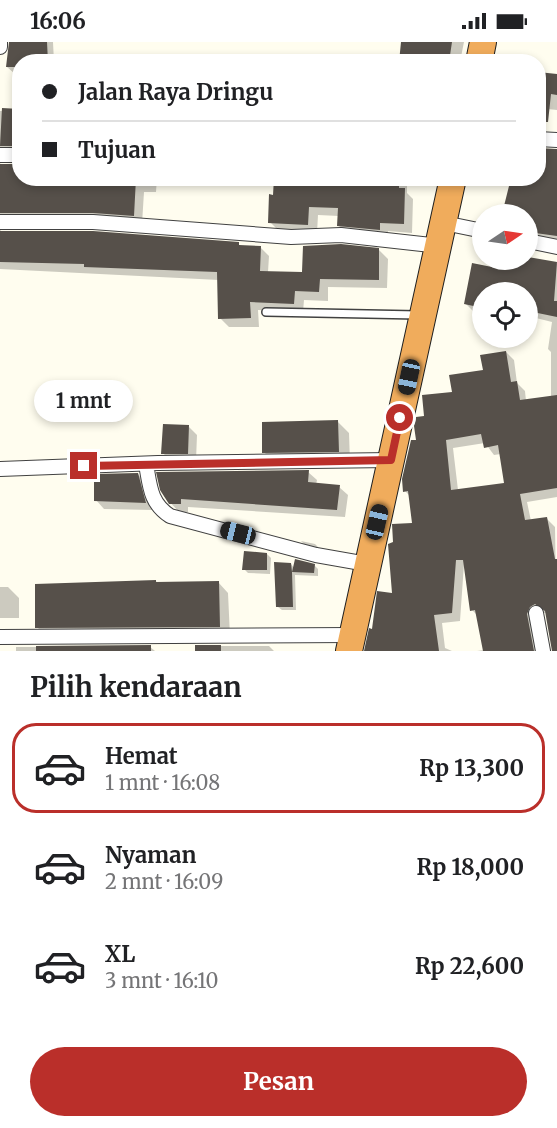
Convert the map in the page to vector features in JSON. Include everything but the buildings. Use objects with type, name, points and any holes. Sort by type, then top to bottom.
[{"type":"highway","points":[[351,643],[451,186]]},
{"type":"street","points":[[0,42],[0,47]]},
{"type":"street","points":[[0,222],[93,222],[291,237],[442,235],[472,232]]},
{"type":"street","points":[[538,243],[557,247]]},
{"type":"street","points":[[0,469],[391,460]]},
{"type":"street","points":[[146,464],[153,500],[159,509],[170,516],[316,555],[367,564]]},
{"type":"street","points":[[536,613],[543,651]]},
{"type":"street","points":[[0,637],[351,643]]},
{"type":"lane","points":[[266,312],[423,315]]},
{"type":"route","points":[[84,466],[391,460],[400,418]]}]
